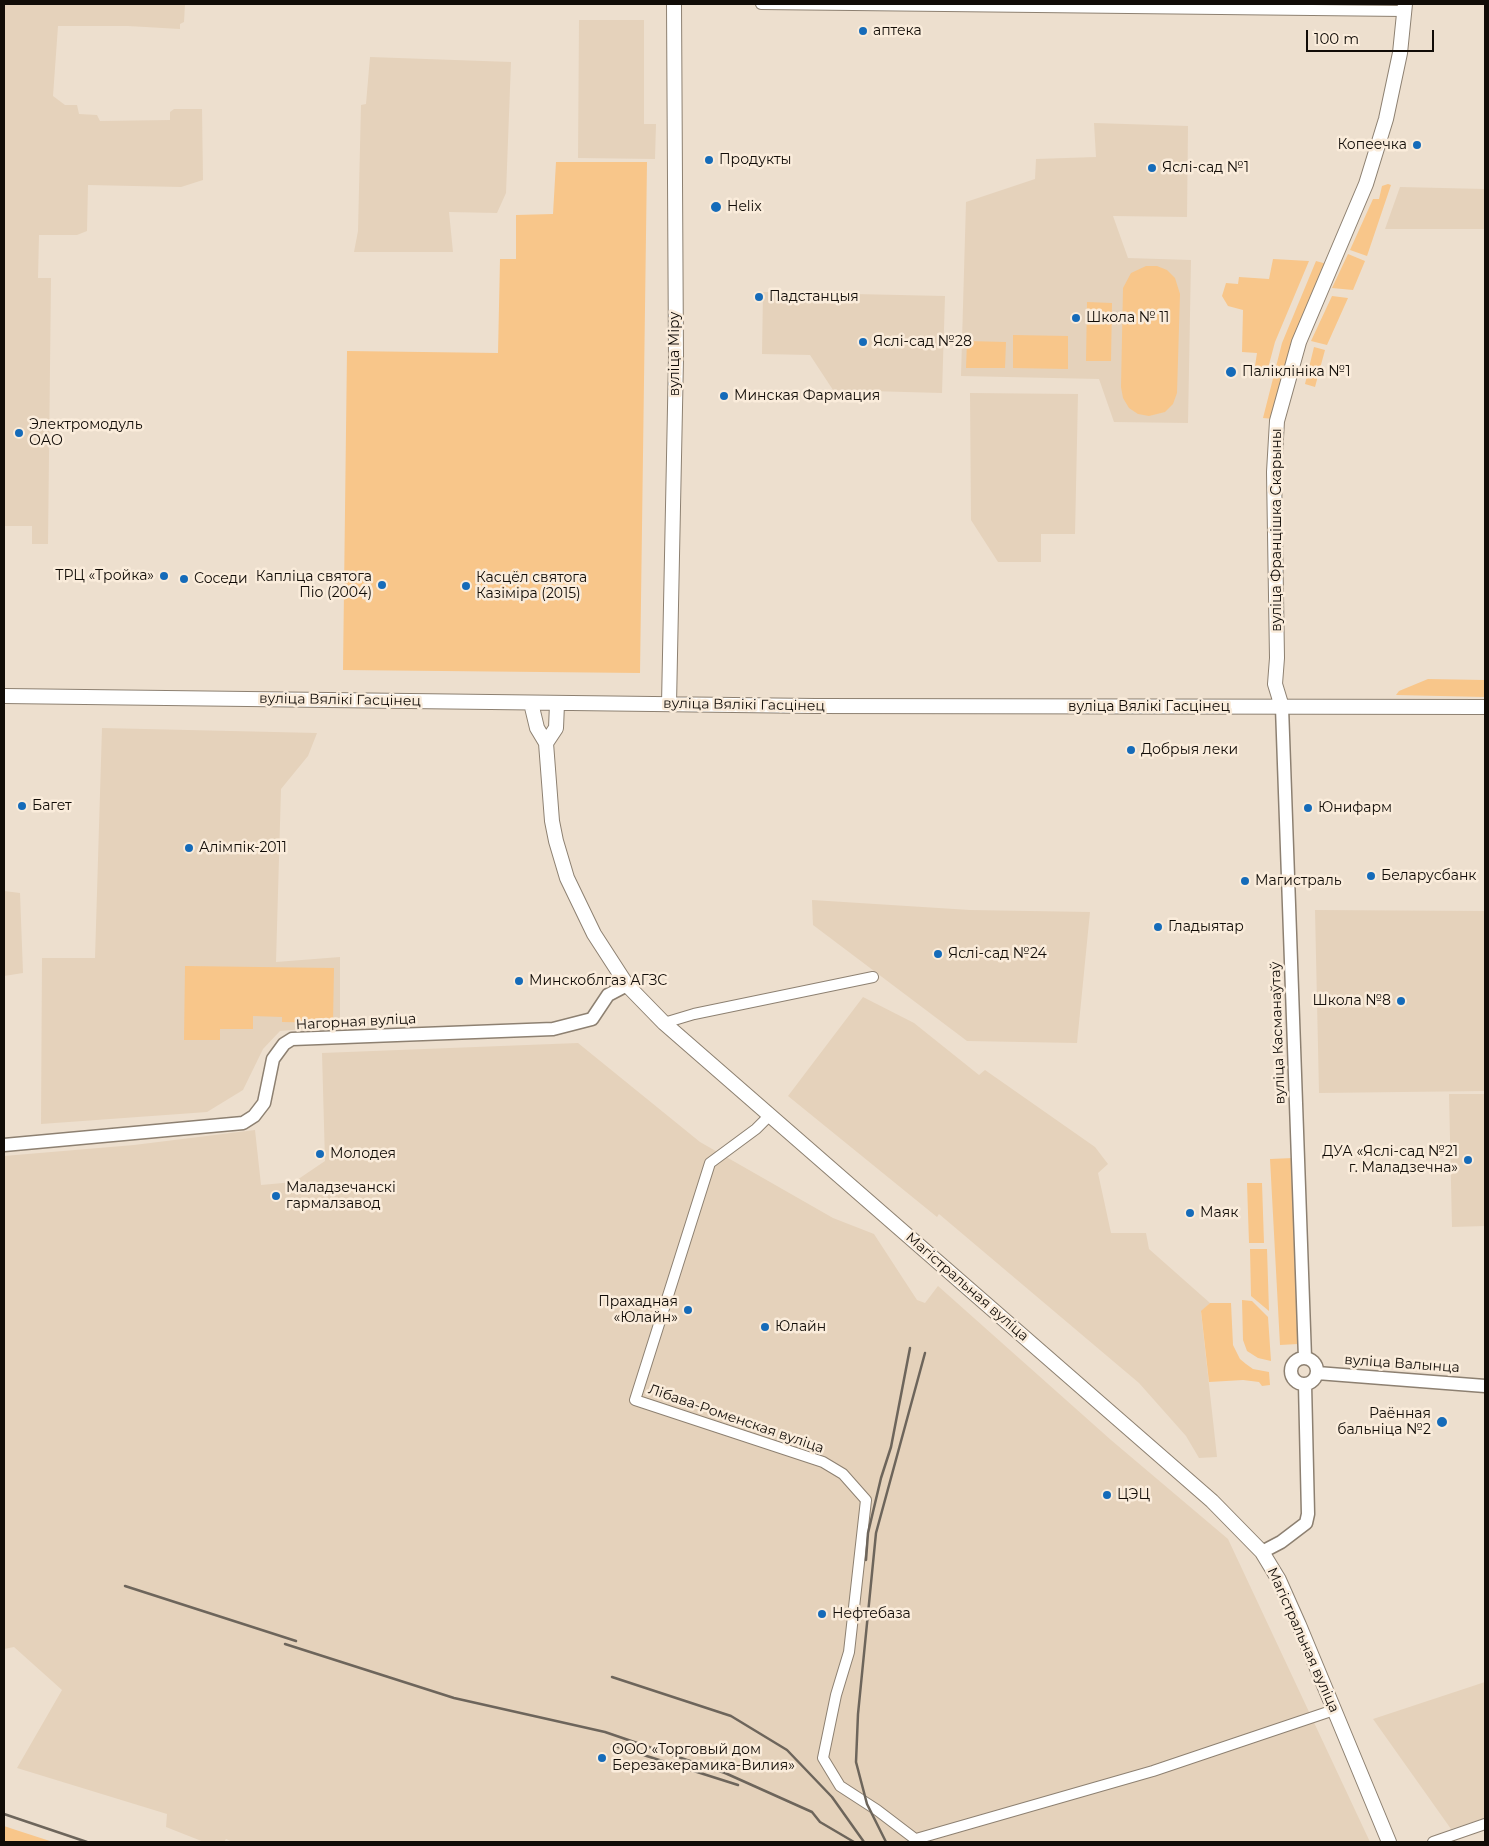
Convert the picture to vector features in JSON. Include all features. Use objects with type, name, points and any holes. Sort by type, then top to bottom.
[{"type":"main road","name":"вуліца Міру","points":[[669,704],[676,358],[674,4]]},
{"type":"main road","name":"вуліца Францішка Скарыны","points":[[1282,707],[1283,684],[1277,658],[1274,472],[1277,421],[1299,342],[1369,175],[1386,119],[1400,52],[1404,8]]},
{"type":"main road","name":"вуліца Вялікі Гасцінец","points":[[4,696],[557,704],[1485,708]]},
{"type":"main road","points":[[531,703],[537,728],[546,743],[556,728],[557,704]]},
{"type":"main road","name":"Магістральная вуліца","points":[[546,743],[552,821],[567,878],[594,934],[627,985],[664,1023],[1212,1501],[1262,1552],[1279,1580],[1389,1842]]},
{"type":"street","points":[[761,4],[1404,8]]},
{"type":"street","name":"вуліца Касманаўтаў","points":[[1282,707],[1304,1358]]},
{"type":"street","points":[[664,1023],[694,1014],[873,977]]},
{"type":"street","name":"Нагорная вуліца","points":[[4,1145],[243,1123],[251,1119],[264,1103],[273,1059],[284,1044],[292,1039],[552,1029],[592,1018],[608,995],[627,985]]},
{"type":"street","name":"Лібава-Роменская вуліца","points":[[770,1115],[756,1129],[710,1163],[635,1400],[823,1462],[843,1474],[866,1500],[849,1652],[836,1695],[823,1758],[840,1786],[877,1810],[917,1841]]},
{"type":"street","points":[[1304,1358],[1314,1363],[1317,1373],[1314,1379],[1305,1384],[1295,1381],[1290,1370],[1294,1362],[1304,1358]]},
{"type":"street","name":"вуліца Валынца","points":[[1317,1373],[1485,1386]]},
{"type":"street","points":[[1262,1552],[1281,1542],[1306,1524],[1308,1514],[1305,1384]]},
{"type":"street","points":[[917,1841],[1146,1774],[1263,1736],[1334,1710]]},
{"type":"street","points":[[1433,1842],[1485,1824]]},
{"type":"shaded area","points":[[4,4],[185,4],[184,22],[180,24],[180,29],[128,26],[58,26],[53,96],[65,105],[77,105],[79,114],[97,115],[100,121],[170,120],[170,112],[174,109],[202,109],[203,180],[181,187],[88,185],[87,231],[77,235],[39,235],[38,278],[51,278],[48,544],[32,544],[32,526],[4,526]]},
{"type":"shaded area","points":[[1127,4],[1399,4],[1399,7]]},
{"type":"shaded area","points":[[579,20],[644,20],[644,124],[656,124],[655,159],[578,158]]},
{"type":"shaded area","points":[[370,57],[511,62],[506,193],[497,213],[449,212],[453,252],[354,252],[358,231],[361,105],[366,104]]},
{"type":"shaded area","name":"Школа № 11","points":[[1094,123],[1188,126],[1187,217],[1113,216],[1128,258],[1191,260],[1188,423],[1114,422],[1099,379],[961,376],[966,202],[1035,179],[1036,159],[1096,157]]},
{"type":"shaded area","points":[[556,162],[647,162],[640,673],[343,670],[347,351],[498,353],[500,259],[516,259],[516,215],[553,214]]},
{"type":"shaded area","points":[[1391,185],[1367,256],[1350,250],[1373,199],[1379,199],[1382,186]]},
{"type":"shaded area","points":[[1400,187],[1485,189],[1485,229],[1385,229]]},
{"type":"shaded area","points":[[1348,254],[1365,261],[1353,290],[1332,288]]},
{"type":"shaded area","points":[[1273,259],[1309,261],[1275,342],[1267,372],[1255,366],[1257,353],[1242,352],[1243,310],[1228,306],[1222,296],[1226,283],[1238,284],[1239,277],[1269,279]]},
{"type":"shaded area","points":[[1316,261],[1327,264],[1274,419],[1263,418],[1282,343]]},
{"type":"shaded area","points":[[1146,266],[1157,266],[1167,270],[1175,278],[1180,294],[1177,393],[1173,404],[1165,412],[1149,416],[1138,414],[1129,408],[1123,398],[1121,387],[1123,288],[1131,273]]},
{"type":"shaded area","points":[[763,292],[945,296],[942,393],[833,390],[810,355],[762,354]]},
{"type":"shaded area","points":[[1332,296],[1348,298],[1327,345],[1311,341]]},
{"type":"shaded area","points":[[1087,302],[1112,303],[1111,361],[1086,361]]},
{"type":"shaded area","points":[[1013,335],[1068,336],[1068,369],[1013,368]]},
{"type":"shaded area","points":[[967,341],[1006,342],[1005,368],[966,368]]},
{"type":"shaded area","points":[[1314,347],[1325,350],[1315,387],[1305,384]]},
{"type":"shaded area","points":[[970,393],[1078,394],[1075,534],[1041,534],[1041,562],[998,562],[971,520]]},
{"type":"shaded area","points":[[1428,679],[1485,680],[1485,697],[1396,695],[1399,691]]},
{"type":"shaded area","points":[[102,728],[317,733],[308,756],[281,789],[276,962],[340,957],[340,1026],[280,1031],[263,1049],[243,1090],[207,1112],[41,1124],[42,958],[95,958]]},
{"type":"shaded area","points":[[4,891],[20,893],[23,973],[4,976]]},
{"type":"shaded area","points":[[812,900],[970,910],[1090,912],[1077,1043],[967,1041],[813,925]]},
{"type":"shaded area","name":"Школа №8","points":[[1315,910],[1485,911],[1485,1091],[1319,1093]]},
{"type":"shaded area","points":[[185,966],[334,968],[333,1023],[282,1022],[282,1017],[253,1016],[253,1029],[220,1029],[220,1040],[184,1040]]},
{"type":"shaded area","points":[[863,997],[914,1023],[979,1075],[985,1070],[1095,1147],[1108,1164],[1098,1173],[1111,1233],[1146,1233],[1149,1249],[1210,1303],[1201,1312],[1217,1457],[1199,1458],[1186,1436],[1139,1383],[939,1214],[937,1217],[788,1096]]},
{"type":"shaded area","points":[[578,1043],[700,1142],[833,1218],[874,1234],[917,1300],[925,1303],[938,1286],[1111,1440],[1228,1539],[1370,1842],[233,1842],[226,1839],[224,1842],[204,1842],[166,1827],[167,1814],[17,1768],[62,1690],[14,1647],[4,1649],[4,1156],[134,1145],[255,1130],[261,1185],[294,1182],[325,1161],[322,1053]]},
{"type":"shaded area","name":"ДУА «Яслі-сад №21 г. Маладзечна»","points":[[1449,1094],[1485,1094],[1485,1226],[1452,1227]]},
{"type":"shaded area","points":[[1293,1158],[1298,1344],[1280,1345],[1270,1159]]},
{"type":"shaded area","points":[[1247,1183],[1262,1183],[1264,1243],[1249,1243]]},
{"type":"shaded area","points":[[1250,1249],[1267,1249],[1269,1311],[1251,1296]]},
{"type":"shaded area","points":[[1242,1300],[1252,1301],[1268,1317],[1271,1361],[1258,1358],[1247,1351],[1243,1340]]},
{"type":"shaded area","points":[[1210,1303],[1231,1303],[1233,1345],[1240,1359],[1246,1364],[1253,1369],[1269,1372],[1270,1385],[1262,1386],[1259,1382],[1243,1380],[1209,1382],[1201,1311]]},
{"type":"shaded area","points":[[1485,1682],[1485,1818],[1451,1829],[1373,1719]]},
{"type":"shaded area","points":[[4,1826],[19,1831],[53,1842],[4,1842]]},
{"type":"railway","points":[[866,1560],[868,1533],[881,1478],[891,1447],[910,1348]]},
{"type":"railway","points":[[886,1842],[867,1804],[856,1762],[858,1714],[876,1533],[925,1353]]},
{"type":"railway","points":[[125,1586],[296,1641]]},
{"type":"railway","points":[[285,1644],[454,1698],[605,1732],[725,1773],[812,1812],[820,1822],[854,1842]]},
{"type":"railway","points":[[612,1677],[731,1716],[787,1750],[832,1797],[864,1842]]},
{"type":"railway","points":[[612,1745],[738,1785]]},
{"type":"railway","points":[[4,1814],[87,1842]]},
{"type":"place","name":"аптека","points":[[863,31]]},
{"type":"place","name":"Копеечка","points":[[1417,145]]},
{"type":"place","name":"Продукты","points":[[709,160]]},
{"type":"place","name":"Яслі-сад №1","points":[[1152,168]]},
{"type":"place","name":"Helix","points":[[716,207]]},
{"type":"place","name":"Падстанцыя","points":[[759,297]]},
{"type":"place","name":"Школа № 11","points":[[1076,318]]},
{"type":"place","name":"Яслі-сад №28","points":[[863,342]]},
{"type":"place","name":"Паліклініка №1","points":[[1231,372]]},
{"type":"place","name":"Минская Фармация","points":[[724,396]]},
{"type":"place","name":"Электромодуль ОАО","points":[[19,433]]},
{"type":"place","name":"ТРЦ «Тройка»","points":[[164,576]]},
{"type":"place","name":"Соседи","points":[[184,579]]},
{"type":"place","name":"Капліца святога Піо (2004)","points":[[382,585]]},
{"type":"place","name":"Касцёл святога Казіміра (2015)","points":[[466,586]]},
{"type":"place","name":"Добрыя леки","points":[[1131,750]]},
{"type":"place","name":"Багет","points":[[22,806]]},
{"type":"place","name":"Юнифарм","points":[[1308,808]]},
{"type":"place","name":"Алімпік-2011","points":[[189,848]]},
{"type":"place","name":"Беларусбанк","points":[[1371,876]]},
{"type":"place","name":"Магистраль","points":[[1245,881]]},
{"type":"place","name":"Гладыятар","points":[[1158,927]]},
{"type":"place","name":"Яслі-сад №24","points":[[938,954]]},
{"type":"place","name":"Минскоблгаз АГЗС","points":[[519,981]]},
{"type":"place","name":"Школа №8","points":[[1401,1001]]},
{"type":"place","name":"Молодея","points":[[320,1154]]},
{"type":"place","name":"ДУА «Яслі-сад №21 г. Маладзечна»","points":[[1468,1160]]},
{"type":"place","name":"Маладзечанскі гармалзавод","points":[[276,1196]]},
{"type":"place","name":"Маяк","points":[[1190,1213]]},
{"type":"place","name":"Прахадная «Юлайн»","points":[[688,1310]]},
{"type":"place","name":"Юлайн","points":[[765,1327]]},
{"type":"place","name":"Раённая бальніца №2","points":[[1442,1422]]},
{"type":"place","name":"ЦЭЦ","points":[[1107,1495]]},
{"type":"place","name":"Нефтебаза","points":[[822,1614]]},
{"type":"place","name":"ООО «Торговый дом Березакерамика-Вилия»","points":[[602,1758]]}]
